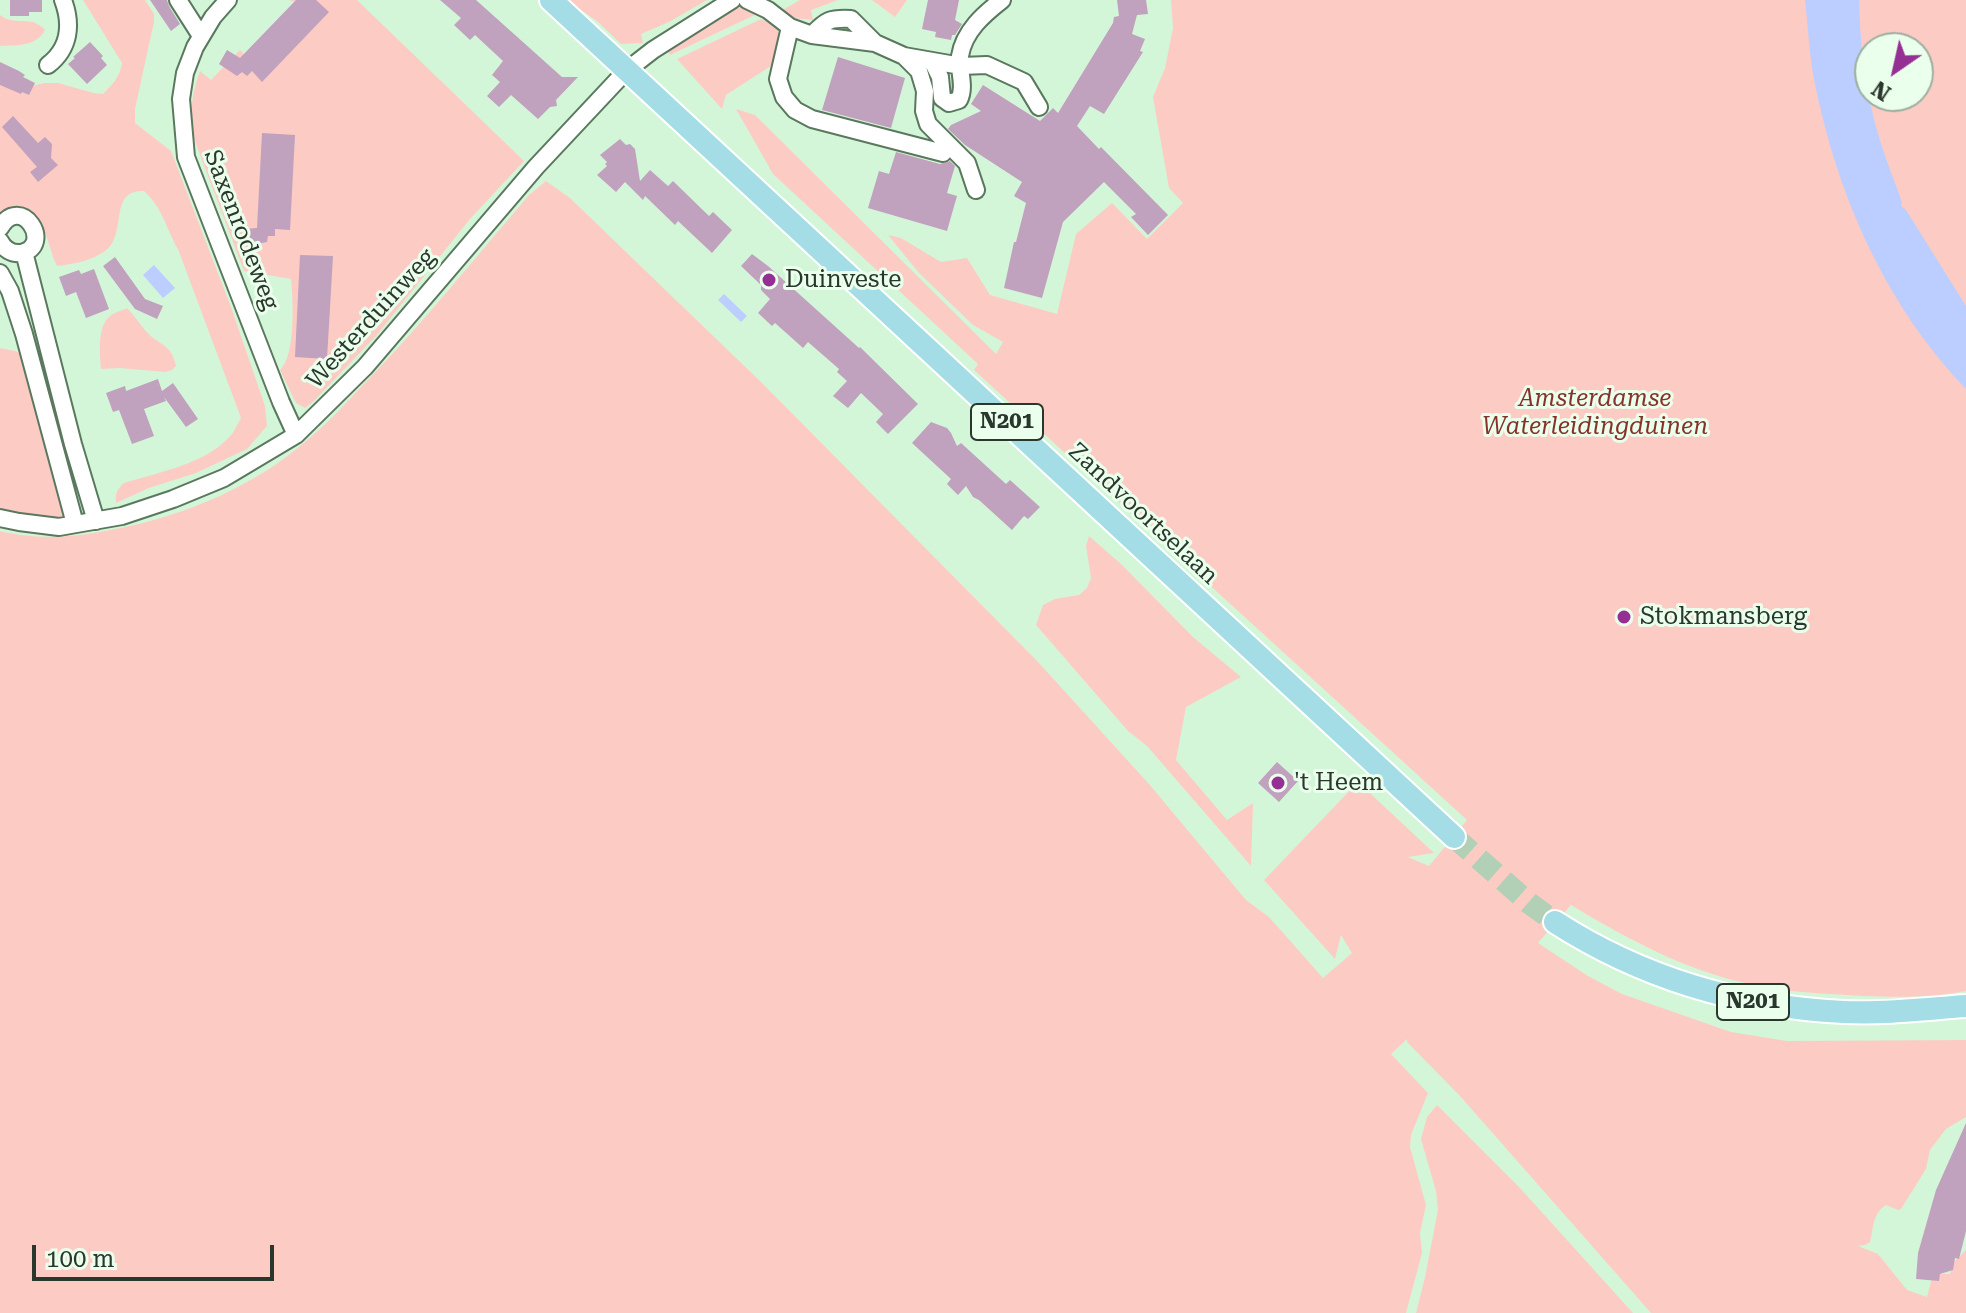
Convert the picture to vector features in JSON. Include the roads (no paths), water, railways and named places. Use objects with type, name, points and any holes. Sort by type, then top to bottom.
[{"type":"main road","name":"Zandvoortselaan","points":[[551,0],[1454,837]]},
{"type":"main road","name":"N201","points":[[1555,922],[1625,962],[1728,997],[1847,1012],[1966,1006]]},
{"type":"street","points":[[48,65],[63,49],[69,34],[69,18],[63,0]]},
{"type":"street","points":[[178,0],[201,36]]},
{"type":"street","name":"Saxenrodeweg","points":[[228,0],[201,36],[185,73],[181,99],[186,157],[296,435]]},
{"type":"street","name":"Westerduinweg","points":[[0,518],[59,527],[122,516],[224,478],[296,435],[365,367],[536,167],[626,71],[653,50],[732,0]]},
{"type":"street","points":[[747,0],[768,10],[790,27],[812,35],[875,43],[904,56],[961,66],[987,65],[1024,82],[1039,107]]},
{"type":"street","points":[[932,61],[940,77],[942,98],[949,103],[959,100],[963,92],[960,55],[968,36],[983,15],[1002,0]]},
{"type":"street","points":[[790,27],[778,79],[784,97],[795,110],[812,119],[943,153]]},
{"type":"street","points":[[904,56],[919,71],[925,91],[924,111],[928,124],[967,163],[976,190]]},
{"type":"street","points":[[0,228],[7,219],[19,216],[30,221],[36,232],[33,244],[24,252],[6,250],[0,241]]},
{"type":"street","points":[[24,252],[96,521]]},
{"type":"street","points":[[0,273],[58,457],[75,524]]},
{"type":"water","points":[[1805,0],[1859,0],[1860,32],[1854,32],[1854,112],[1873,112],[1901,206],[1966,306],[1966,389],[1911,321],[1868,245],[1836,164],[1814,79]]},
{"type":"water","points":[[154,265],[175,288],[163,298],[143,275]]},
{"type":"water","points":[[724,294],[747,316],[741,322],[718,300]]},
{"type":"tunnel","points":[[1454,837],[1555,922]]},
{"type":"place","name":"Duinveste","points":[[769,280]]},
{"type":"place","name":"Stokmansberg","points":[[1624,617]]},
{"type":"place","name":"'t Heem","points":[[1278,783]]},
{"type":"park label","name":"Amsterdamse Waterleidingduinen","points":[[1595,413]]}]
